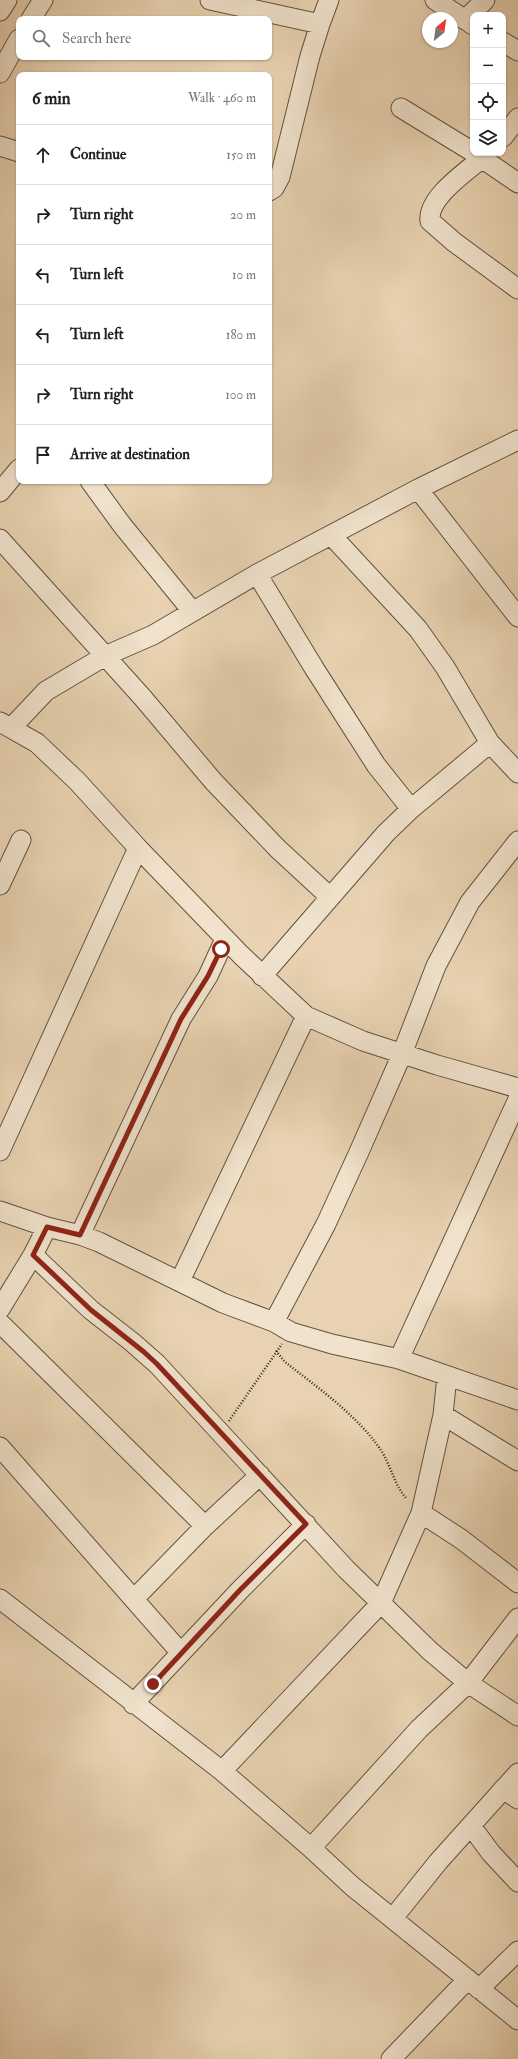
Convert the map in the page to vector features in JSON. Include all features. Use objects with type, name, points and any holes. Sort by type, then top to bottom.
[{"type":"street","points":[[0,11],[7,0]]},
{"type":"street","points":[[34,16],[43,0]]},
{"type":"street","points":[[210,0],[320,24]]},
{"type":"street","points":[[272,189],[280,177],[320,24],[329,0]]},
{"type":"street","points":[[435,0],[469,22],[485,0]]},
{"type":"street","points":[[506,44],[518,51]]},
{"type":"street","points":[[0,73],[16,45]]},
{"type":"street","points":[[401,108],[470,149]]},
{"type":"street","points":[[506,133],[518,118]]},
{"type":"street","points":[[0,146],[16,151]]},
{"type":"street","points":[[477,156],[437,200],[430,211],[430,221],[454,242],[518,289]]},
{"type":"street","points":[[482,156],[518,183]]},
{"type":"street","points":[[518,440],[418,489],[332,536],[257,574],[153,635],[105,656],[46,691],[6,725],[36,742],[77,781],[225,940],[306,1016],[363,1041],[518,1088]]},
{"type":"street","points":[[0,492],[16,473]]},
{"type":"street","points":[[92,484],[122,525],[192,611]]},
{"type":"street","points":[[418,489],[518,617]]},
{"type":"street","points":[[332,536],[418,629],[445,667],[490,743],[518,773]]},
{"type":"street","points":[[0,539],[105,656],[213,781],[278,849],[330,897]]},
{"type":"street","points":[[257,574],[314,668],[376,765],[411,809]]},
{"type":"street","points":[[262,976],[362,859],[411,809],[490,743]]},
{"type":"street","points":[[0,885],[21,840]]},
{"type":"street","points":[[274,1322],[326,1224],[402,1054],[425,992],[456,927],[470,902],[518,841]]},
{"type":"street","points":[[0,1151],[138,848]]},
{"type":"street","points":[[80,1235],[181,1019],[208,976],[225,940]]},
{"type":"street","points":[[180,1281],[306,1016]]},
{"type":"street","points":[[399,1359],[518,1099]]},
{"type":"street","points":[[0,1211],[47,1227],[80,1235],[180,1281],[223,1303],[274,1322],[291,1332],[332,1344],[399,1359],[518,1400]]},
{"type":"street","points":[[0,1308],[33,1255],[47,1227]]},
{"type":"street","points":[[33,1255],[91,1310],[144,1352],[381,1603],[430,1651],[468,1683],[518,1716]]},
{"type":"street","points":[[0,1323],[205,1526]]},
{"type":"street","points":[[222,1772],[381,1603],[421,1513],[443,1415],[447,1376]]},
{"type":"street","points":[[443,1415],[518,1461]]},
{"type":"street","points":[[0,1447],[181,1653]]},
{"type":"street","points":[[134,1599],[205,1526],[260,1475]]},
{"type":"street","points":[[421,1513],[461,1539],[518,1582]]},
{"type":"street","points":[[134,1704],[181,1653],[306,1524]]},
{"type":"street","points":[[0,1599],[222,1772],[311,1848],[352,1886],[394,1918],[518,2020]]},
{"type":"street","points":[[311,1848],[420,1729],[468,1683],[518,1618]]},
{"type":"street","points":[[394,1918],[438,1862],[471,1826],[510,1794],[518,1773]]},
{"type":"street","points":[[471,1826],[491,1853],[518,1882]]},
{"type":"street","points":[[392,2059],[474,1984],[518,1951]]},
{"type":"path","points":[[220,1432],[276,1351],[291,1332]]},
{"type":"path","points":[[276,1351],[285,1362],[363,1427],[379,1446],[390,1465],[395,1482],[401,1493],[421,1513]]},
{"type":"route","points":[[153,1684],[240,1590],[306,1524],[157,1364],[91,1310],[33,1255],[47,1227],[80,1235],[181,1019],[208,976],[221,949]]}]
